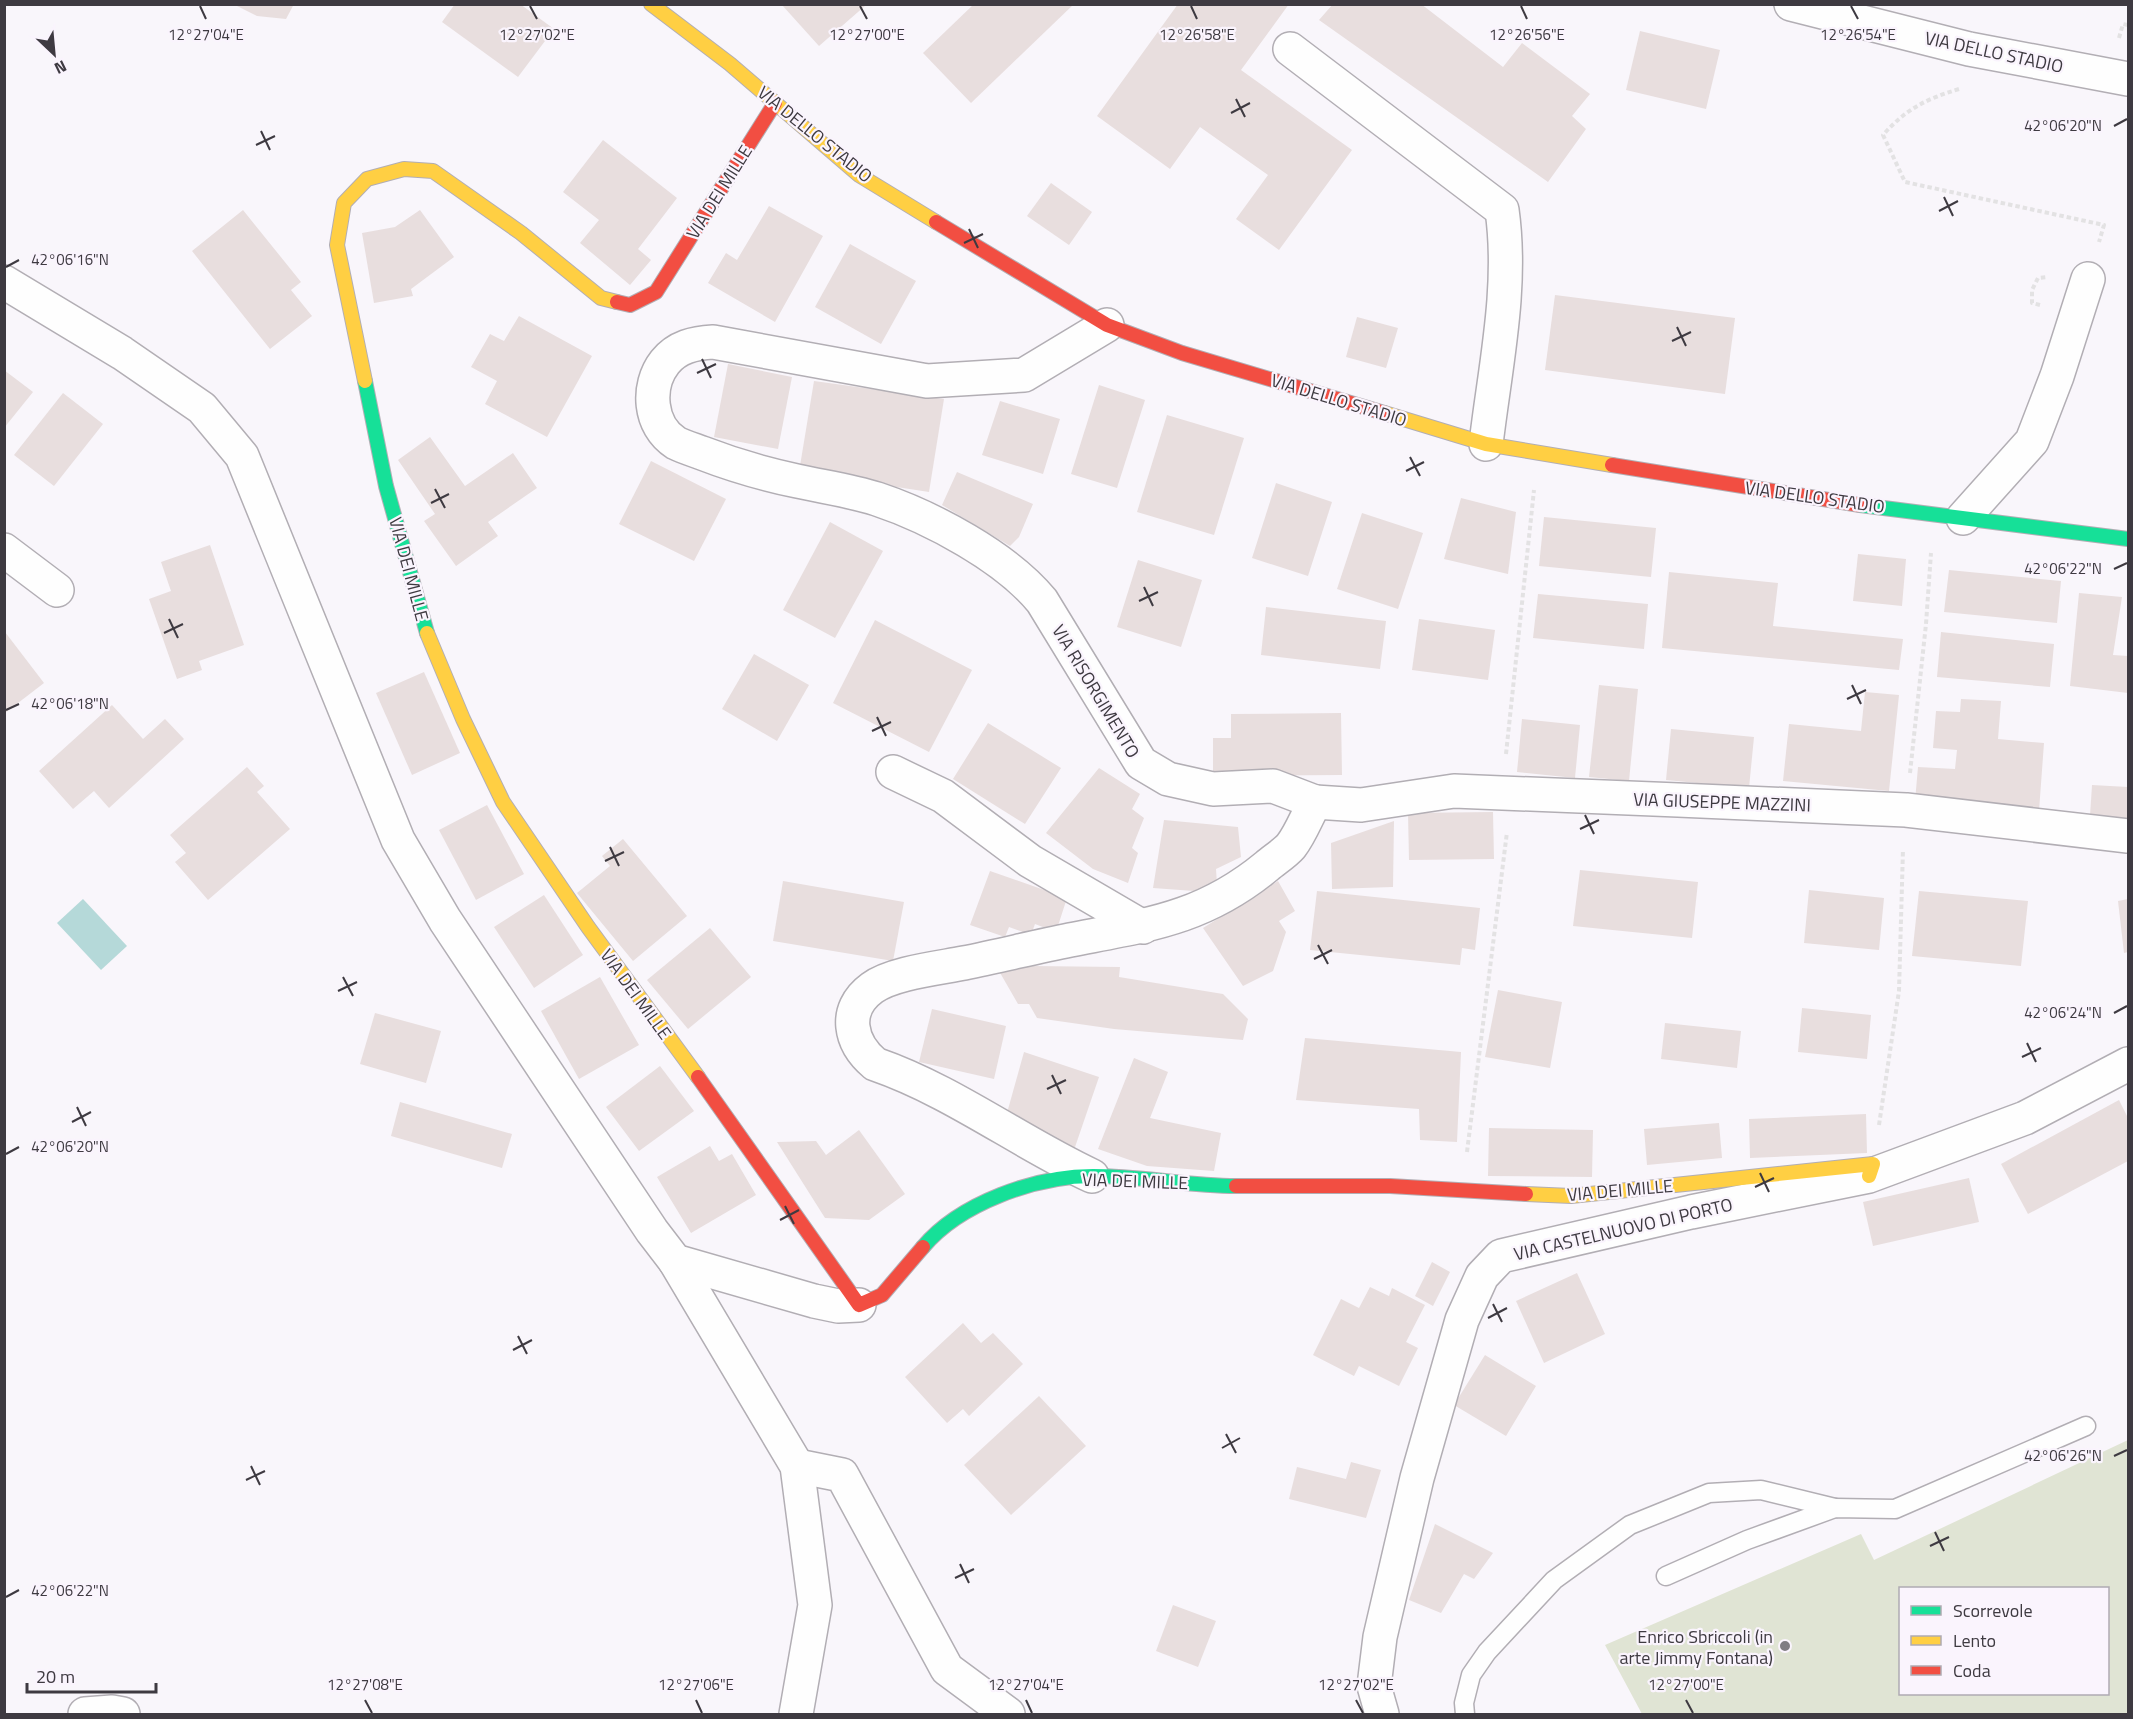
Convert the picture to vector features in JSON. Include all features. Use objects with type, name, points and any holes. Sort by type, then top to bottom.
[{"type":"street","name":"VIA DELLO STADIO","points":[[651,4],[730,64],[860,175],[1107,325],[1182,353],[1486,444],[1815,499],[2128,539]]},
{"type":"street","name":"VIA DELLO STADIO","points":[[1791,4],[1970,49],[2128,79]]},
{"type":"street","points":[[1290,49],[1502,210],[1507,243],[1506,278],[1486,444]]},
{"type":"street","name":"VIA DEI MILLE","points":[[775,103],[656,292],[630,305],[601,298],[521,233],[433,171],[404,169],[367,179],[344,203],[336,245],[381,463],[430,645],[503,802],[588,927],[768,1173],[859,1305],[882,1295],[932,1236],[978,1205],[1032,1184],[1092,1176],[1229,1186],[1390,1186],[1571,1196],[1874,1164],[1869,1176]]},
{"type":"street","points":[[1964,518],[2031,441],[2078,311],[2091,265]]},
{"type":"street","points":[[4,282],[122,353],[202,408],[242,456],[398,840],[445,920],[675,1261],[797,1466],[815,1605],[796,1714]]},
{"type":"street","name":"VIA RISORGIMENTO","points":[[1107,325],[1024,375],[927,381],[713,342],[695,343],[672,356],[656,378],[652,396],[655,414],[663,430],[676,443],[742,469],[877,499],[944,527],[1025,580],[1042,601],[1126,743],[1141,763],[1168,779],[1213,789],[1273,786],[1315,802]]},
{"type":"street","points":[[4,550],[57,590]]},
{"type":"street","points":[[893,772],[942,796],[1030,861],[1143,927]]},
{"type":"street","name":"VIA GIUSEPPE MAZZINI","points":[[1315,802],[1361,805],[1454,791],[1701,801],[1906,810],[2128,836]]},
{"type":"street","points":[[1092,1176],[1047,1155],[973,1109],[875,1064],[863,1054],[855,1041],[852,1025],[855,1010],[862,997],[874,986],[888,981],[1143,927],[1187,915],[1245,884],[1291,846],[1315,802]]},
{"type":"street","name":"VIA CASTELNUOVO DI PORTO","points":[[1382,1714],[1374,1686],[1380,1637],[1417,1478],[1462,1320],[1482,1276],[1501,1256],[1691,1212],[1869,1176],[2025,1119],[2128,1064]]},
{"type":"street","points":[[675,1261],[814,1301],[838,1306],[859,1305]]},
{"type":"street","points":[[797,1466],[842,1475],[947,1669],[1008,1714]]},
{"type":"street","points":[[85,1714],[112,1712],[123,1714]]},
{"type":"lane","points":[[1465,1714],[1464,1703],[1471,1675],[1487,1652],[1554,1580],[1630,1525],[1709,1493],[1761,1490],[1835,1508],[1895,1509],[2086,1426]]},
{"type":"lane","points":[[1666,1576],[1747,1540],[1835,1508]]},
{"type":"path","points":[[1966,86],[1927,99],[1899,117],[1883,135],[1905,182],[2104,225],[2091,265]]},
{"type":"path","points":[[2055,275],[2038,279],[2032,291],[2032,303],[2078,311]]},
{"type":"green space","points":[[2128,1440],[2128,1714],[1642,1714],[1605,1645],[1861,1534],[1874,1560]]},
{"type":"water","points":[[83,899],[127,946],[101,970],[57,923]]},
{"type":"building","points":[[233,4],[294,4],[286,19],[257,16]]},
{"type":"building","points":[[455,4],[520,4],[554,29],[518,77],[442,22]]},
{"type":"building","points":[[974,4],[1074,4],[971,103],[923,53]]},
{"type":"building","points":[[1178,4],[1289,4],[1241,70],[1352,150],[1279,250],[1236,219],[1268,175],[1200,127],[1170,169],[1097,116]]},
{"type":"building","points":[[1333,4],[1421,4],[1503,67],[1522,43],[1590,94],[1572,116],[1586,129],[1548,182],[1319,20]]},
{"type":"building","points":[[782,5],[866,5],[819,46]]},
{"type":"building","points":[[1640,31],[1720,50],[1706,109],[1626,90]]},
{"type":"building","points":[[603,140],[677,198],[638,249],[651,260],[630,285],[580,243],[599,220],[563,192]]},
{"type":"building","points":[[1051,183],[1092,212],[1069,245],[1027,216]]},
{"type":"building","points":[[769,206],[823,236],[775,322],[708,283],[726,253],[737,260]]},
{"type":"building","points":[[243,210],[301,282],[291,290],[312,316],[270,349],[192,251]]},
{"type":"building","points":[[420,210],[454,257],[411,289],[413,296],[374,303],[362,233],[395,227]]},
{"type":"building","points":[[850,244],[916,281],[881,344],[815,307]]},
{"type":"building","points":[[1555,295],[1735,318],[1725,394],[1545,370]]},
{"type":"building","points":[[519,316],[592,356],[547,437],[485,404],[497,381],[471,367],[490,334],[504,341]]},
{"type":"building","points":[[1357,317],[1398,328],[1386,368],[1346,357]]},
{"type":"building","points":[[728,364],[792,377],[778,449],[714,437]]},
{"type":"building","points":[[4,370],[33,392],[4,428]]},
{"type":"building","points":[[814,381],[944,399],[929,492],[799,472]]},
{"type":"building","points":[[1099,385],[1145,400],[1117,488],[1071,474]]},
{"type":"building","points":[[63,393],[103,424],[54,486],[14,455]]},
{"type":"building","points":[[1000,401],[1060,419],[1043,474],[982,455]]},
{"type":"building","points":[[1167,415],[1244,438],[1214,535],[1137,512]]},
{"type":"building","points":[[430,437],[465,486],[513,453],[537,488],[488,522],[498,536],[456,566],[424,521],[435,514],[398,460]]},
{"type":"building","points":[[651,461],[726,499],[694,561],[619,524]]},
{"type":"building","points":[[957,472],[1033,504],[1019,537],[1010,546],[942,505]]},
{"type":"building","points":[[1276,483],[1332,502],[1308,576],[1252,558]]},
{"type":"building","points":[[1461,498],[1516,512],[1508,574],[1444,559]]},
{"type":"building","points":[[1362,513],[1423,533],[1398,609],[1337,589]]},
{"type":"building","points":[[1544,517],[1656,528],[1651,577],[1539,566]]},
{"type":"building","points":[[830,522],[883,551],[835,638],[783,610]]},
{"type":"building","points":[[210,545],[244,645],[199,661],[202,670],[177,679],[149,599],[171,591],[161,562]]},
{"type":"building","points":[[1858,554],[1906,559],[1902,606],[1853,601]]},
{"type":"building","points":[[1138,560],[1202,580],[1181,647],[1117,627]]},
{"type":"building","points":[[1949,570],[2061,581],[2057,623],[1944,612]]},
{"type":"building","points":[[1669,572],[1778,583],[1773,626],[1903,639],[1899,670],[1662,648]]},
{"type":"building","points":[[2079,593],[2122,597],[2113,655],[2128,656],[2128,693],[2070,686]]},
{"type":"building","points":[[1538,594],[1648,604],[1644,649],[1533,638]]},
{"type":"building","points":[[1266,607],[1386,621],[1380,669],[1261,655]]},
{"type":"building","points":[[1419,619],[1495,630],[1488,680],[1412,670]]},
{"type":"building","points":[[875,620],[972,670],[929,752],[833,703]]},
{"type":"building","points":[[5,632],[44,683],[5,713]]},
{"type":"building","points":[[1941,632],[2054,644],[2050,687],[1937,677]]},
{"type":"building","points":[[754,654],[809,685],[777,741],[722,709]]},
{"type":"building","points":[[424,672],[460,753],[412,775],[376,693]]},
{"type":"building","points":[[1599,685],[1638,689],[1629,781],[1589,777]]},
{"type":"building","points":[[1865,692],[1899,695],[1889,791],[1783,781],[1789,724],[1861,731]]},
{"type":"building","points":[[1961,699],[2001,701],[1998,739],[2044,743],[2039,811],[1915,801],[1918,767],[1955,769],[1957,750],[1933,748],[1936,711],[1960,712]]},
{"type":"building","points":[[112,705],[143,739],[165,719],[184,739],[109,808],[94,791],[73,809],[39,771]]},
{"type":"building","points":[[1341,713],[1342,775],[1213,776],[1213,738],[1231,738],[1231,714]]},
{"type":"building","points":[[1522,719],[1580,725],[1575,778],[1517,772]]},
{"type":"building","points":[[988,723],[1061,768],[1025,824],[953,779]]},
{"type":"building","points":[[1671,729],[1754,737],[1749,788],[1666,780]]},
{"type":"building","points":[[247,767],[264,786],[257,792],[290,829],[208,900],[175,862],[186,853],[170,835]]},
{"type":"building","points":[[1099,768],[1140,794],[1132,809],[1144,818],[1132,848],[1138,853],[1128,883],[1093,869],[1046,833]]},
{"type":"building","points":[[2092,785],[2128,787],[2128,819],[2090,816]]},
{"type":"building","points":[[487,805],[524,874],[476,900],[439,830]]},
{"type":"building","points":[[1493,812],[1494,859],[1409,860],[1408,813]]},
{"type":"building","points":[[1164,820],[1238,827],[1241,857],[1216,869],[1217,884],[1194,891],[1153,888]]},
{"type":"building","points":[[1394,821],[1393,887],[1332,889],[1331,843]]},
{"type":"building","points":[[623,839],[687,916],[633,961],[577,893],[610,866],[602,856]]},
{"type":"building","points":[[1580,870],[1698,882],[1692,938],[1573,926]]},
{"type":"building","points":[[990,871],[1067,898],[1056,932],[1035,924],[1031,935],[1009,927],[1005,937],[970,925]]},
{"type":"building","points":[[783,881],[904,902],[893,961],[773,941]]},
{"type":"building","points":[[1278,881],[1295,911],[1279,921],[1286,932],[1273,971],[1243,986],[1203,928]]},
{"type":"building","points":[[1809,890],[1884,898],[1879,950],[1804,943]]},
{"type":"building","points":[[1317,891],[1480,908],[1475,950],[1462,948],[1460,965],[1310,950]]},
{"type":"building","points":[[1919,891],[2028,901],[2021,966],[1912,956]]},
{"type":"building","points":[[544,895],[583,955],[534,988],[494,927]]},
{"type":"building","points":[[2128,899],[2128,952],[2124,953],[2118,901]]},
{"type":"building","points":[[710,928],[751,977],[688,1029],[647,980]]},
{"type":"building","points":[[1032,966],[1120,967],[1119,977],[1223,994],[1248,1019],[1243,1040],[1114,1029],[1037,1018],[1029,1004],[1018,1004],[999,971]]},
{"type":"building","points":[[600,977],[639,1045],[579,1079],[541,1011]]},
{"type":"building","points":[[1498,990],[1562,1002],[1550,1068],[1485,1057]]},
{"type":"building","points":[[1802,1008],[1871,1015],[1867,1059],[1798,1052]]},
{"type":"building","points":[[932,1009],[1006,1026],[994,1079],[919,1062]]},
{"type":"building","points":[[375,1013],[441,1031],[426,1083],[360,1064]]},
{"type":"building","points":[[1665,1023],[1741,1031],[1737,1068],[1661,1059]]},
{"type":"building","points":[[1305,1038],[1461,1052],[1457,1142],[1420,1140],[1419,1109],[1296,1100]]},
{"type":"building","points":[[1024,1052],[1099,1077],[1074,1150],[1007,1113]]},
{"type":"building","points":[[1134,1058],[1168,1072],[1150,1118],[1221,1133],[1214,1171],[1147,1166],[1098,1149]]},
{"type":"building","points":[[660,1066],[694,1111],[639,1151],[606,1107]]},
{"type":"building","points":[[2119,1100],[2128,1118],[2128,1161],[2028,1214],[2001,1164]]},
{"type":"building","points":[[400,1102],[512,1134],[502,1168],[391,1136]]},
{"type":"building","points":[[1866,1114],[1867,1153],[1750,1158],[1749,1119]]},
{"type":"building","points":[[1719,1123],[1722,1158],[1647,1165],[1644,1129]]},
{"type":"building","points":[[1489,1128],[1593,1130],[1592,1177],[1488,1176]]},
{"type":"building","points":[[859,1130],[905,1194],[869,1220],[825,1218],[777,1142],[816,1141],[826,1155]]},
{"type":"building","points":[[710,1146],[719,1161],[732,1154],[756,1195],[691,1233],[657,1177]]},
{"type":"building","points":[[1969,1178],[1979,1222],[1873,1246],[1863,1202]]},
{"type":"building","points":[[1432,1262],[1450,1272],[1433,1306],[1415,1296]]},
{"type":"building","points":[[1577,1273],[1605,1334],[1544,1363],[1516,1301]]},
{"type":"building","points":[[1370,1287],[1389,1296],[1392,1288],[1425,1305],[1406,1342],[1418,1348],[1399,1386],[1359,1366],[1354,1376],[1313,1355],[1341,1299],[1359,1308]]},
{"type":"building","points":[[963,1323],[981,1343],[993,1333],[1023,1364],[969,1416],[963,1409],[947,1423],[905,1377]]},
{"type":"building","points":[[1485,1355],[1536,1386],[1506,1436],[1454,1405]]},
{"type":"building","points":[[1039,1396],[1086,1446],[1011,1515],[964,1465]]},
{"type":"building","points":[[1351,1462],[1381,1470],[1366,1518],[1289,1499],[1297,1467],[1346,1479]]},
{"type":"building","points":[[1435,1524],[1493,1553],[1474,1579],[1464,1574],[1441,1613],[1409,1600]]},
{"type":"building","points":[[1173,1605],[1216,1621],[1198,1667],[1156,1651]]},
{"type":"traffic: fast","points":[[365,381],[386,486],[427,633]]},
{"type":"traffic: fast","points":[[1860,505],[2128,539]]},
{"type":"traffic: fast","points":[[923,1247],[957,1217],[978,1205],[1024,1187],[1048,1181],[1071,1177],[1111,1176],[1236,1186]]},
{"type":"traffic: slow","points":[[651,4],[730,64],[859,175],[936,222]]},
{"type":"traffic: slow","points":[[365,381],[337,245],[344,203],[367,179],[404,169],[433,171],[521,233],[601,298],[617,302]]},
{"type":"traffic: slow","points":[[1384,413],[1486,444],[1612,465]]},
{"type":"traffic: slow","points":[[427,633],[463,719],[503,802],[588,927],[698,1077]]},
{"type":"traffic: slow","points":[[1526,1194],[1571,1196],[1873,1164],[1869,1176]]},
{"type":"traffic: jam","points":[[617,302],[630,305],[656,292],[775,103]]},
{"type":"traffic: jam","points":[[936,222],[1107,325],[1182,353],[1384,413]]},
{"type":"traffic: jam","points":[[1612,465],[1860,505]]},
{"type":"traffic: jam","points":[[698,1077],[859,1305],[882,1295],[923,1247]]},
{"type":"traffic: jam","points":[[1236,1186],[1390,1186],[1526,1194]]},
{"type":"place","name":"Enrico Sbriccoli (in arte Jimmy Fontana)","points":[[1785,1646]]}]
